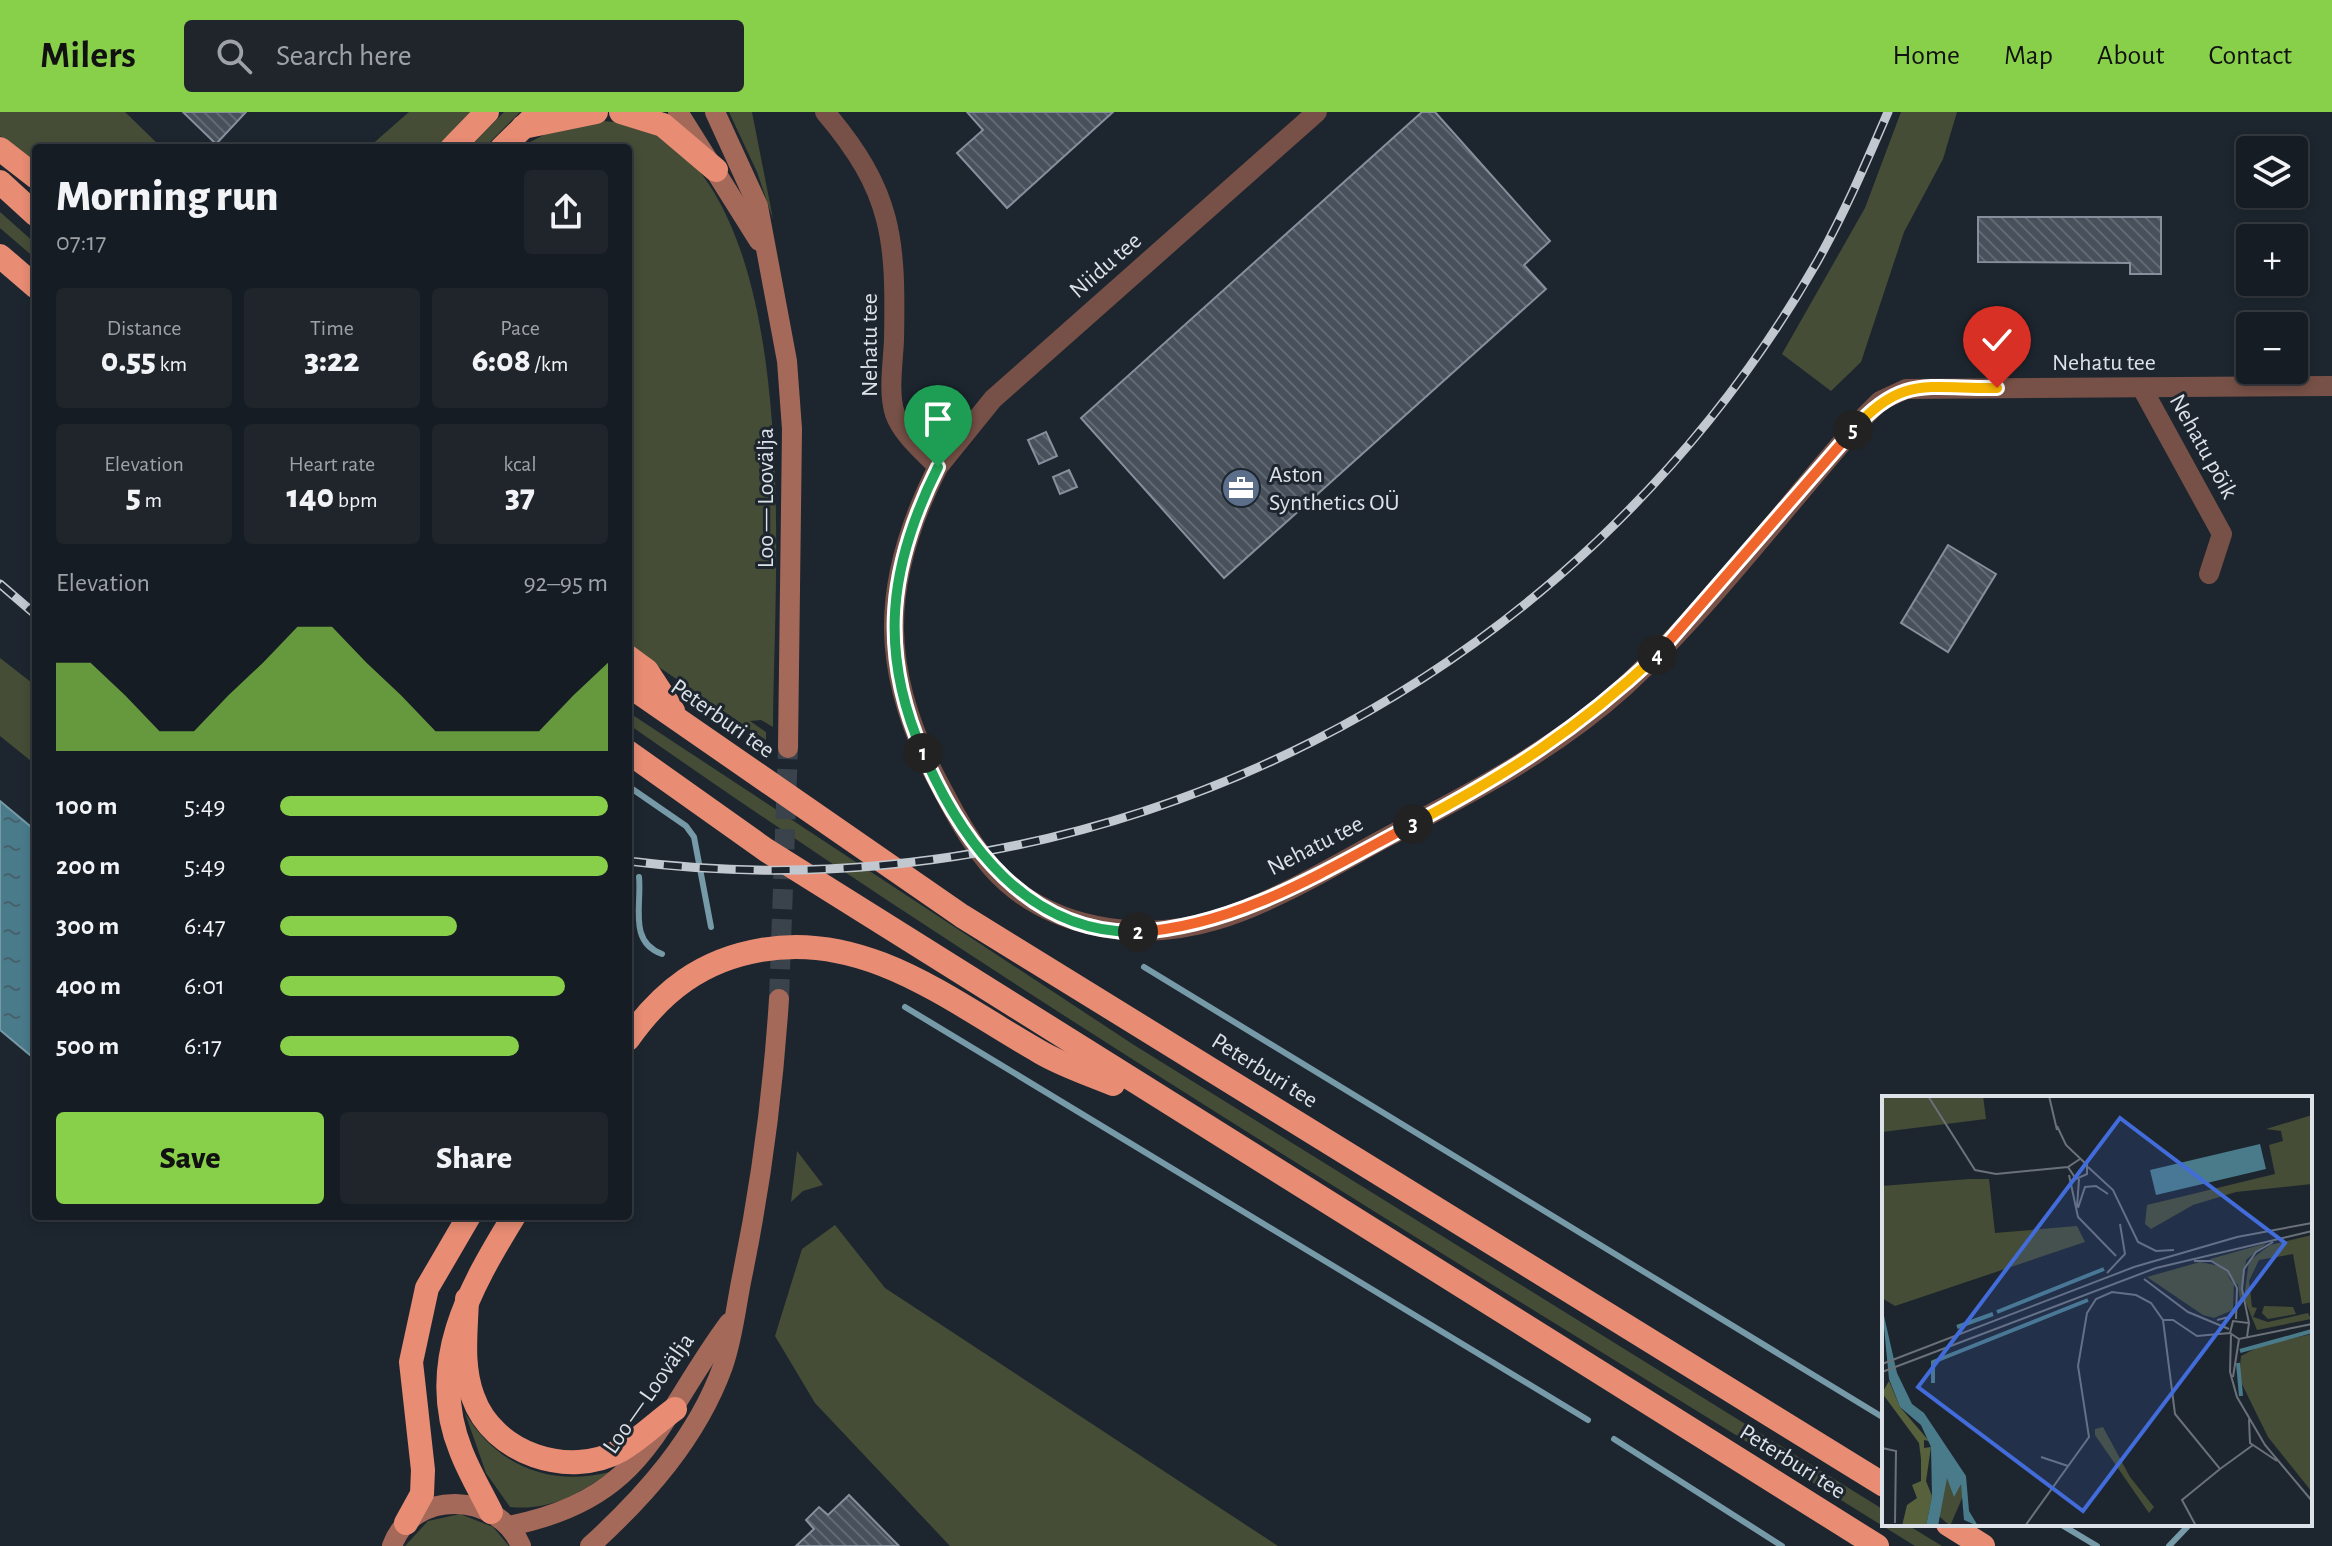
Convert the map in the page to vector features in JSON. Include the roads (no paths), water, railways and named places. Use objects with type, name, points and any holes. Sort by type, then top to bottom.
[{"type":"highway","points":[[456,144],[487,112]]},
{"type":"highway","points":[[506,144],[531,120],[596,112]]},
{"type":"highway","points":[[621,112],[663,125],[716,170]]},
{"type":"highway","points":[[0,149],[32,174]]},
{"type":"highway","points":[[0,182],[32,211]]},
{"type":"highway","points":[[0,256],[32,284]]},
{"type":"highway","points":[[632,660],[647,671],[681,723]]},
{"type":"highway","name":"Peterburi tee","points":[[632,688],[962,916],[1882,1484]]},
{"type":"highway","name":"Peterburi tee","points":[[632,755],[766,850],[1178,1111],[1877,1546]]},
{"type":"highway","points":[[632,1034],[647,1013],[684,978],[729,955],[792,944],[850,951],[913,977],[1044,1055],[1178,1111]]},
{"type":"highway","points":[[406,1523],[422,1494],[423,1470],[411,1362],[427,1288],[467,1220]]},
{"type":"highway","points":[[500,1519],[460,1451],[447,1398],[447,1368],[455,1330],[467,1299],[512,1220]]},
{"type":"highway","points":[[467,1299],[465,1365],[473,1399],[498,1435],[529,1455],[565,1463],[590,1460],[620,1450],[675,1409]]},
{"type":"highway","points":[[1951,1526],[1983,1546]]},
{"type":"street","name":"Loo — Loovälja","points":[[678,112],[765,252]]},
{"type":"street","name":"Loo — Loovälja","points":[[715,112],[758,206],[787,361],[792,429],[788,748]]},
{"type":"street","name":"Nehatu tee","points":[[825,112],[860,157],[887,215],[895,278],[892,396],[895,416],[938,467],[914,515],[894,604],[898,682],[909,721],[928,765],[972,842],[1015,890],[1042,907],[1101,927],[1133,932],[1177,929],[1233,913],[1373,845],[1502,777],[1579,723],[1660,652],[1866,415],[1895,392],[1906,389],[2332,386]]},
{"type":"street","name":"Niidu tee","points":[[938,467],[993,399],[1317,112]]},
{"type":"street","name":"Nehatu põik","points":[[2142,388],[2222,534],[2209,574]]},
{"type":"street","name":"Loo — Loovälja","points":[[590,1546],[631,1508],[667,1467],[700,1414],[723,1366],[773,1091],[779,999]]},
{"type":"street","name":"Loo — Loovälja","points":[[500,1519],[561,1514],[599,1494],[630,1469],[675,1409],[703,1358],[734,1316]]},
{"type":"street","points":[[392,1546],[406,1523],[425,1510],[447,1503],[470,1504],[500,1519],[521,1546]]},
{"type":"water","points":[[0,801],[32,828],[32,1057],[0,1030]]},
{"type":"waterway","points":[[632,789],[686,826],[694,837],[711,927]]},
{"type":"waterway","points":[[639,877],[641,932],[644,941],[662,954]]},
{"type":"waterway","points":[[1144,967],[1882,1417]]},
{"type":"waterway","points":[[905,1007],[1588,1420]]},
{"type":"waterway","points":[[1614,1439],[1782,1546]]},
{"type":"waterway","points":[[2063,1526],[2097,1546]]},
{"type":"waterway","points":[[2169,1546],[2188,1526]]},
{"type":"tunnel","points":[[779,999],[788,748]]},
{"type":"railway","points":[[632,861],[807,870],[983,852],[1152,809],[1312,742],[1462,652],[1597,541],[1716,411],[1817,262],[1846,207],[1888,112]]},
{"type":"railway","points":[[0,584],[32,612]]},
{"type":"place","name":"Aston Synthetics OÜ","points":[[1241,488]]}]
